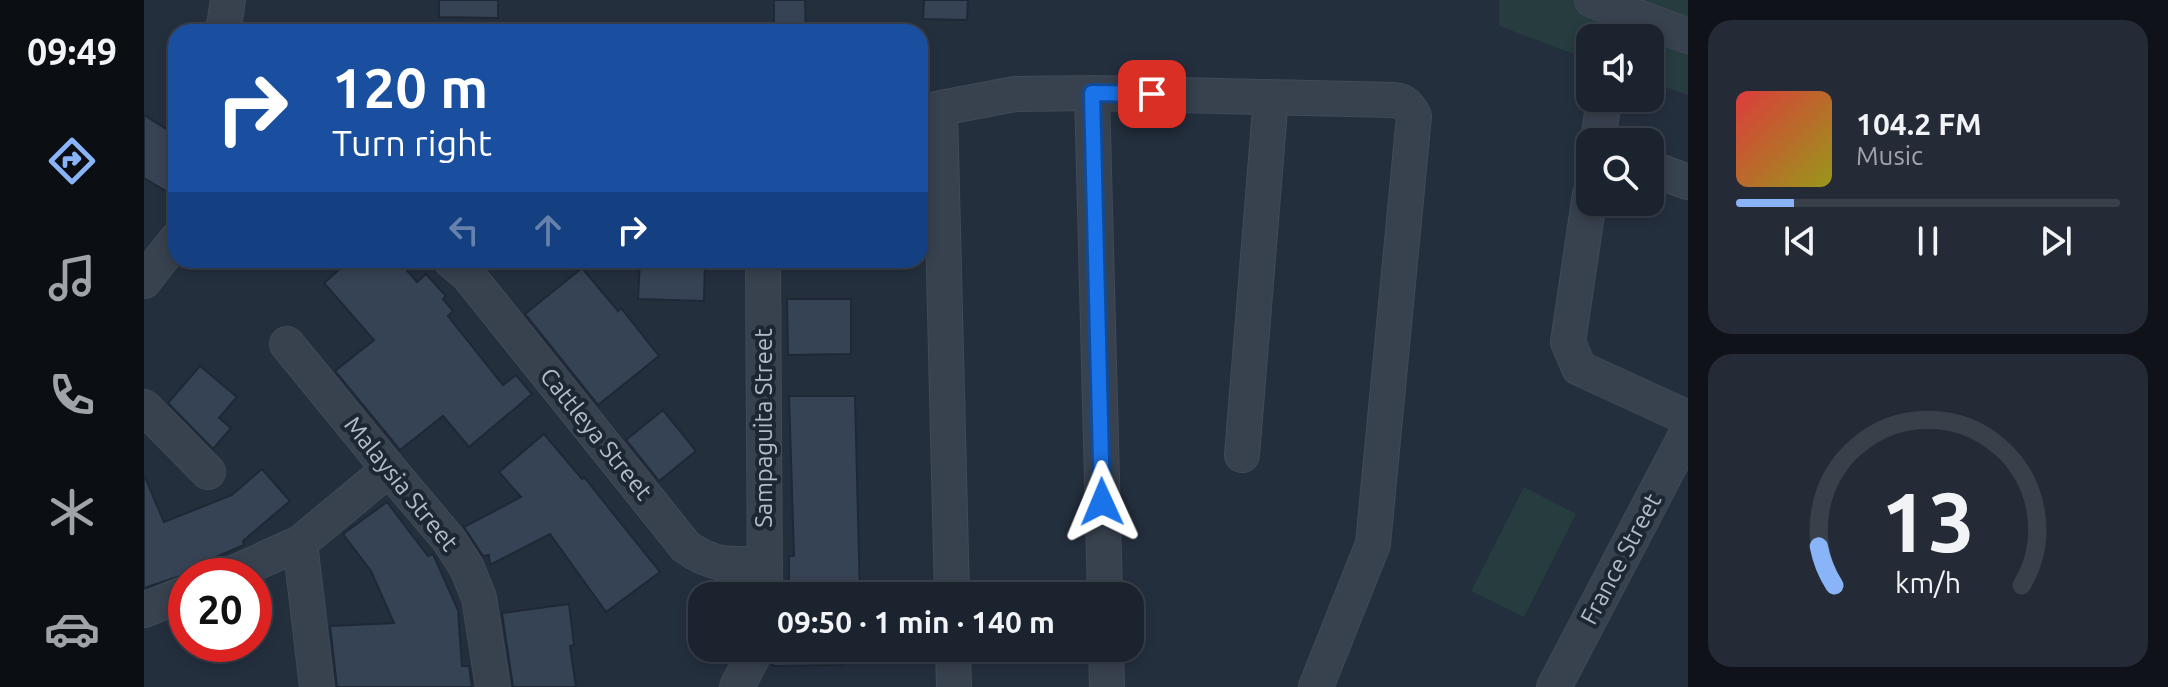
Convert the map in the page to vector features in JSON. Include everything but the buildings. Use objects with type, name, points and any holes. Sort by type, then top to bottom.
[{"type":"street","points":[[224,24],[228,0]]},
{"type":"street","points":[[1614,4],[1688,36]]},
{"type":"street","points":[[1092,93],[1105,582]]},
{"type":"street","points":[[951,582],[930,111],[1015,94],[1401,101],[1409,106],[1414,116],[1373,544],[1316,687]]},
{"type":"street","points":[[1242,455],[1271,97]]},
{"type":"street","points":[[1664,173],[1688,182]]},
{"type":"street","points":[[1587,216],[1568,342],[1579,368],[1688,418]]},
{"type":"street","points":[[144,281],[168,250]]},
{"type":"street","name":"Cattleya Street","points":[[460,268],[686,547],[703,559],[765,579]]},
{"type":"street","name":"Sampaguita Street","points":[[763,268],[765,579]]},
{"type":"street","name":"Malaysia Street","points":[[287,344],[449,540],[467,568],[479,598],[493,687]]},
{"type":"street","points":[[144,407],[208,472]]},
{"type":"street","name":"France Street","points":[[1554,687],[1688,431]]},
{"type":"street","points":[[267,558],[300,543],[389,469]]},
{"type":"street","points":[[300,543],[317,687]]},
{"type":"street","points":[[144,610],[168,600]]},
{"type":"street","points":[[737,687],[750,662]]},
{"type":"street","points":[[953,662],[954,687]]},
{"type":"street","points":[[1106,662],[1107,687]]},
{"type":"green space","points":[[1499,0],[1688,0],[1688,95],[1664,87],[1664,24],[1576,24],[1576,55],[1499,26]]},
{"type":"green space","points":[[1524,487],[1576,514],[1524,617],[1471,591]]},
{"type":"route","points":[[1102,502],[1092,93],[1152,94]]}]
